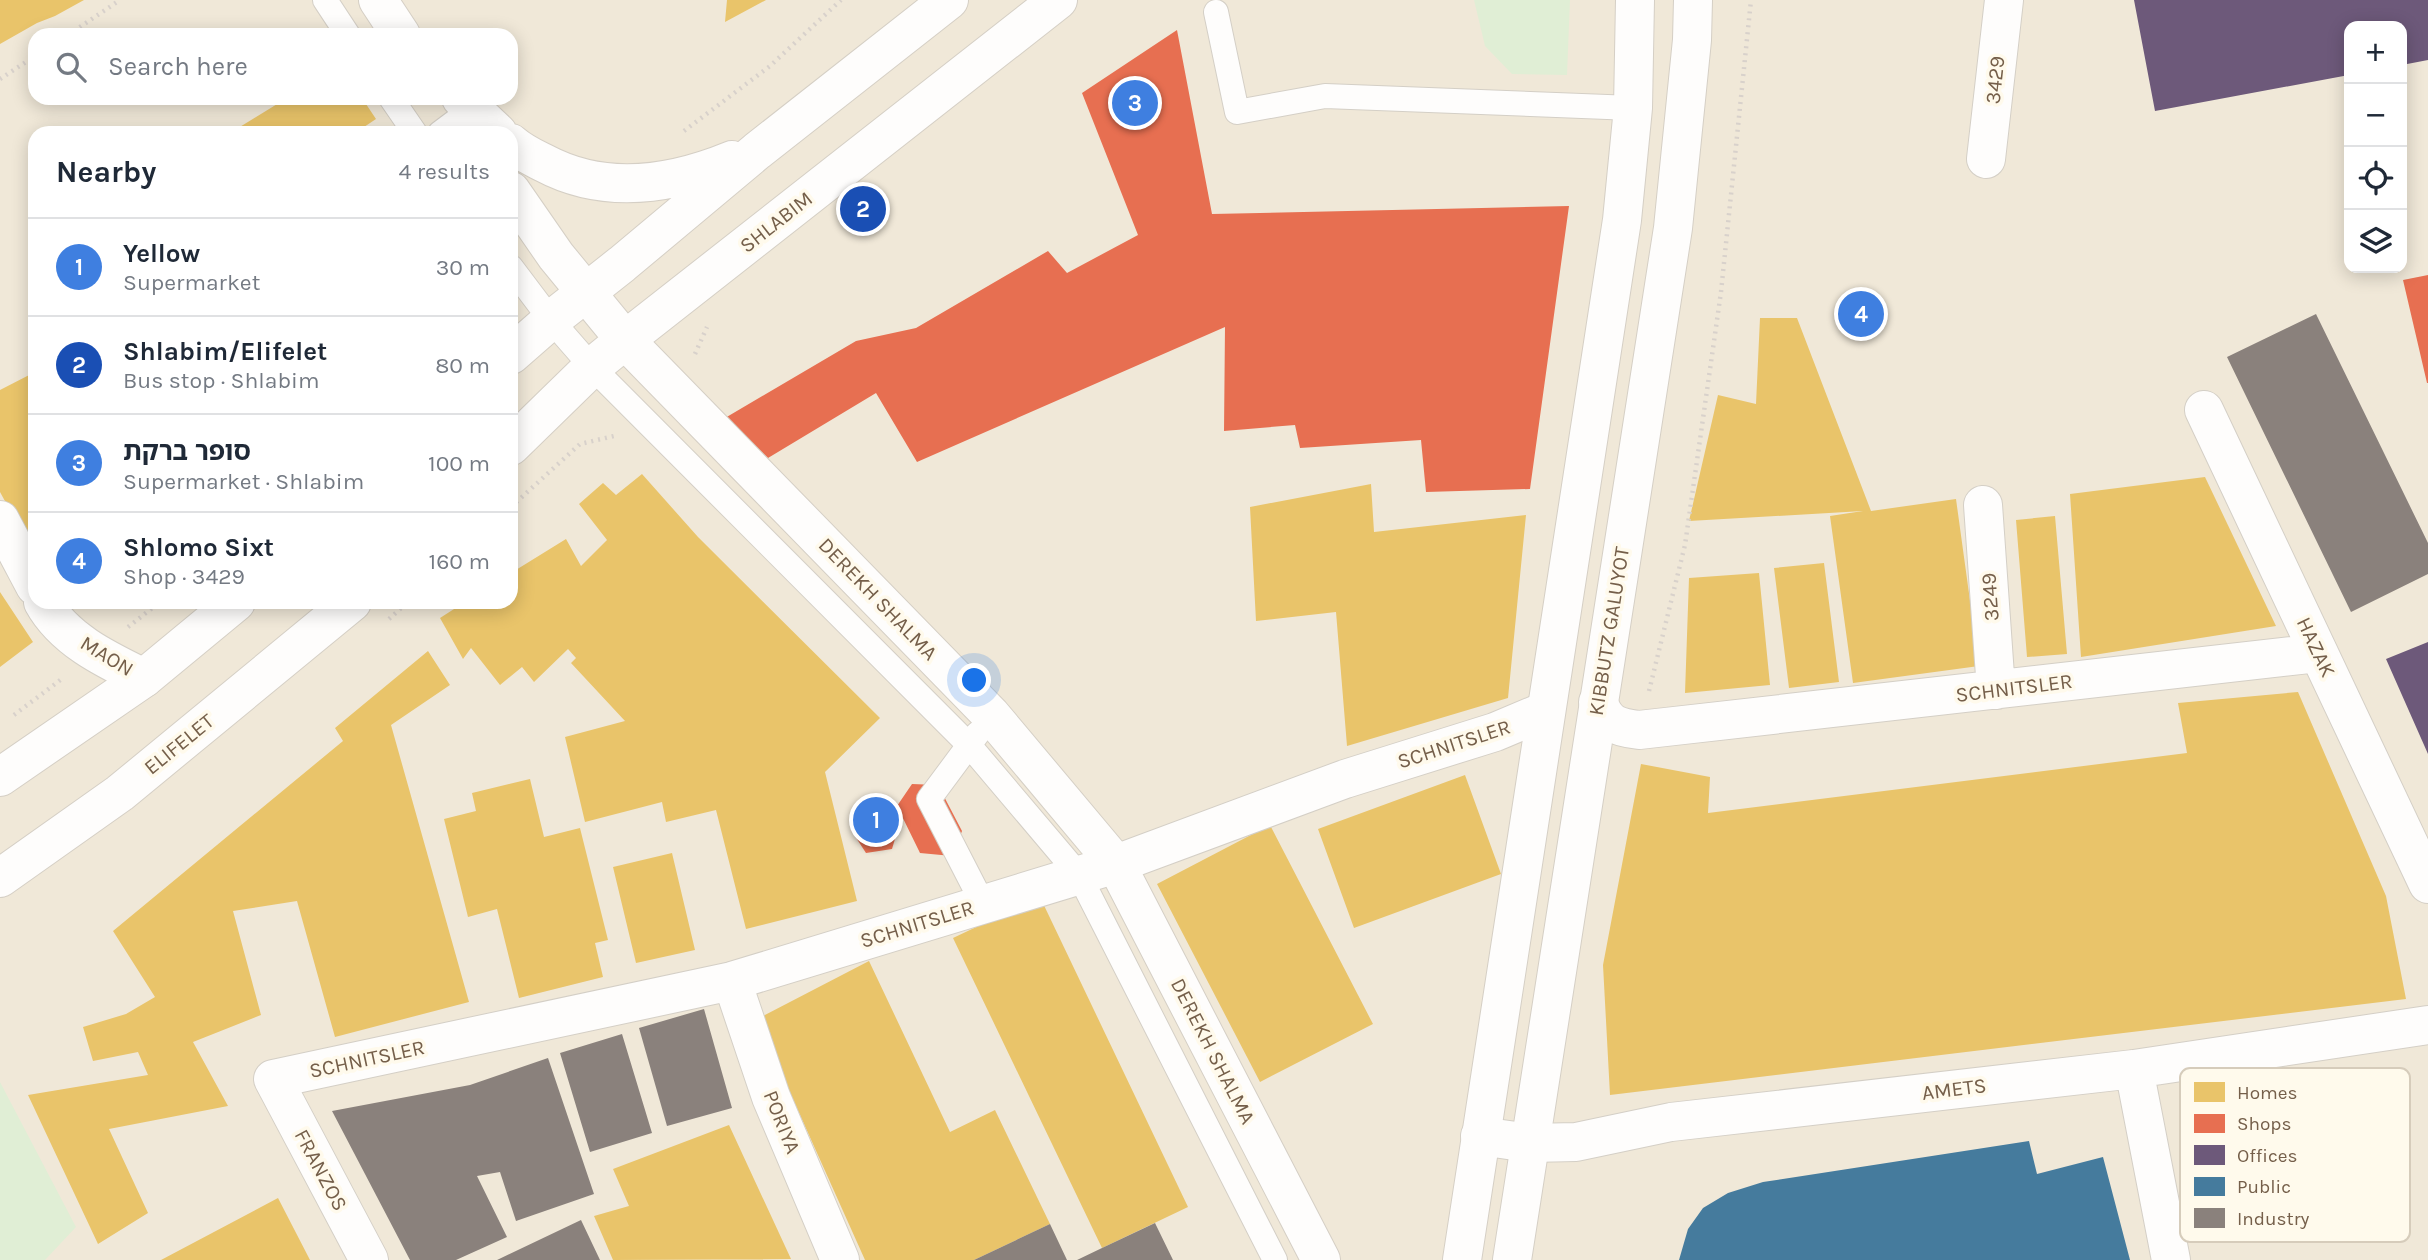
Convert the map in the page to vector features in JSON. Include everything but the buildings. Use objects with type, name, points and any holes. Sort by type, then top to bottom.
[{"type":"street","points":[[518,349],[757,151],[948,0]]},
{"type":"street","name":"SHLABIM","points":[[593,367],[1058,0]]},
{"type":"street","points":[[1462,1260],[1622,220],[1633,108],[1635,0]]},
{"type":"street","name":"KIBBUTZ GALUYOT","points":[[1512,1260],[1673,228],[1692,40],[1693,0]]},
{"type":"street","name":"3429","points":[[1986,159],[2004,0]]},
{"type":"street","points":[[455,116],[480,126]]},
{"type":"street","points":[[518,148],[564,173],[595,181],[628,184],[680,178],[757,151]]},
{"type":"street","name":"DEREKH SHALMA","points":[[518,201],[585,293],[625,340],[980,730],[1116,864],[1321,1260]]},
{"type":"street","points":[[518,439],[593,367]]},
{"type":"street","name":"HAZAK","points":[[2204,410],[2428,884]]},
{"type":"street","name":"3249","points":[[1983,505],[1996,690]]},
{"type":"street","points":[[0,520],[28,573]]},
{"type":"street","name":"MAON","points":[[47,609],[94,653],[144,678]]},
{"type":"street","points":[[0,777],[144,678],[228,609]]},
{"type":"street","name":"ELIFELET","points":[[0,878],[120,793],[343,609]]},
{"type":"street","name":"SCHNITSLER","points":[[1598,702],[1605,718],[1613,724],[1639,730],[2318,653]]},
{"type":"street","name":"SCHNITSLER","points":[[273,1079],[732,981],[1116,864],[1345,779],[1495,732],[1545,711]]},
{"type":"street","name":"PORIYA","points":[[732,981],[771,1097],[840,1260]]},
{"type":"street","name":"AMETS","points":[[1480,1136],[1530,1143],[1576,1142],[1671,1122],[2134,1069],[2428,1025]]},
{"type":"street","points":[[2134,1069],[2171,1260]]},
{"type":"street","name":"FRANZOS","points":[[273,1079],[369,1260]]},
{"type":"lane","points":[[325,0],[343,28]]},
{"type":"lane","points":[[1216,12],[1237,112],[1325,96],[1633,108]]},
{"type":"lane","points":[[396,105],[410,126]]},
{"type":"lane","name":"DEREKH SHALMA","points":[[518,276],[551,320],[593,367],[980,730],[1079,875],[1275,1260]]},
{"type":"lane","points":[[980,730],[929,799],[983,904]]},
{"type":"path","points":[[78,28],[120,0]]},
{"type":"path","points":[[1639,730],[1685,545],[1721,292],[1751,0]]},
{"type":"path","points":[[0,79],[28,61]]},
{"type":"shaded area","points":[[0,0],[2428,0],[2428,1260],[0,1260]]},
{"type":"green space","points":[[1474,0],[1570,0],[1567,75],[1512,74],[1485,46]]},
{"type":"green space","points":[[0,1082],[76,1227],[45,1260],[0,1260]]},
{"type":"place","name":"סופר ברקת","points":[[1135,103]]},
{"type":"place","name":"Shlabim/Elifelet","points":[[863,209]]},
{"type":"place","name":"Shlomo Sixt","points":[[1861,314]]},
{"type":"place","name":"Yellow","points":[[876,820]]}]
